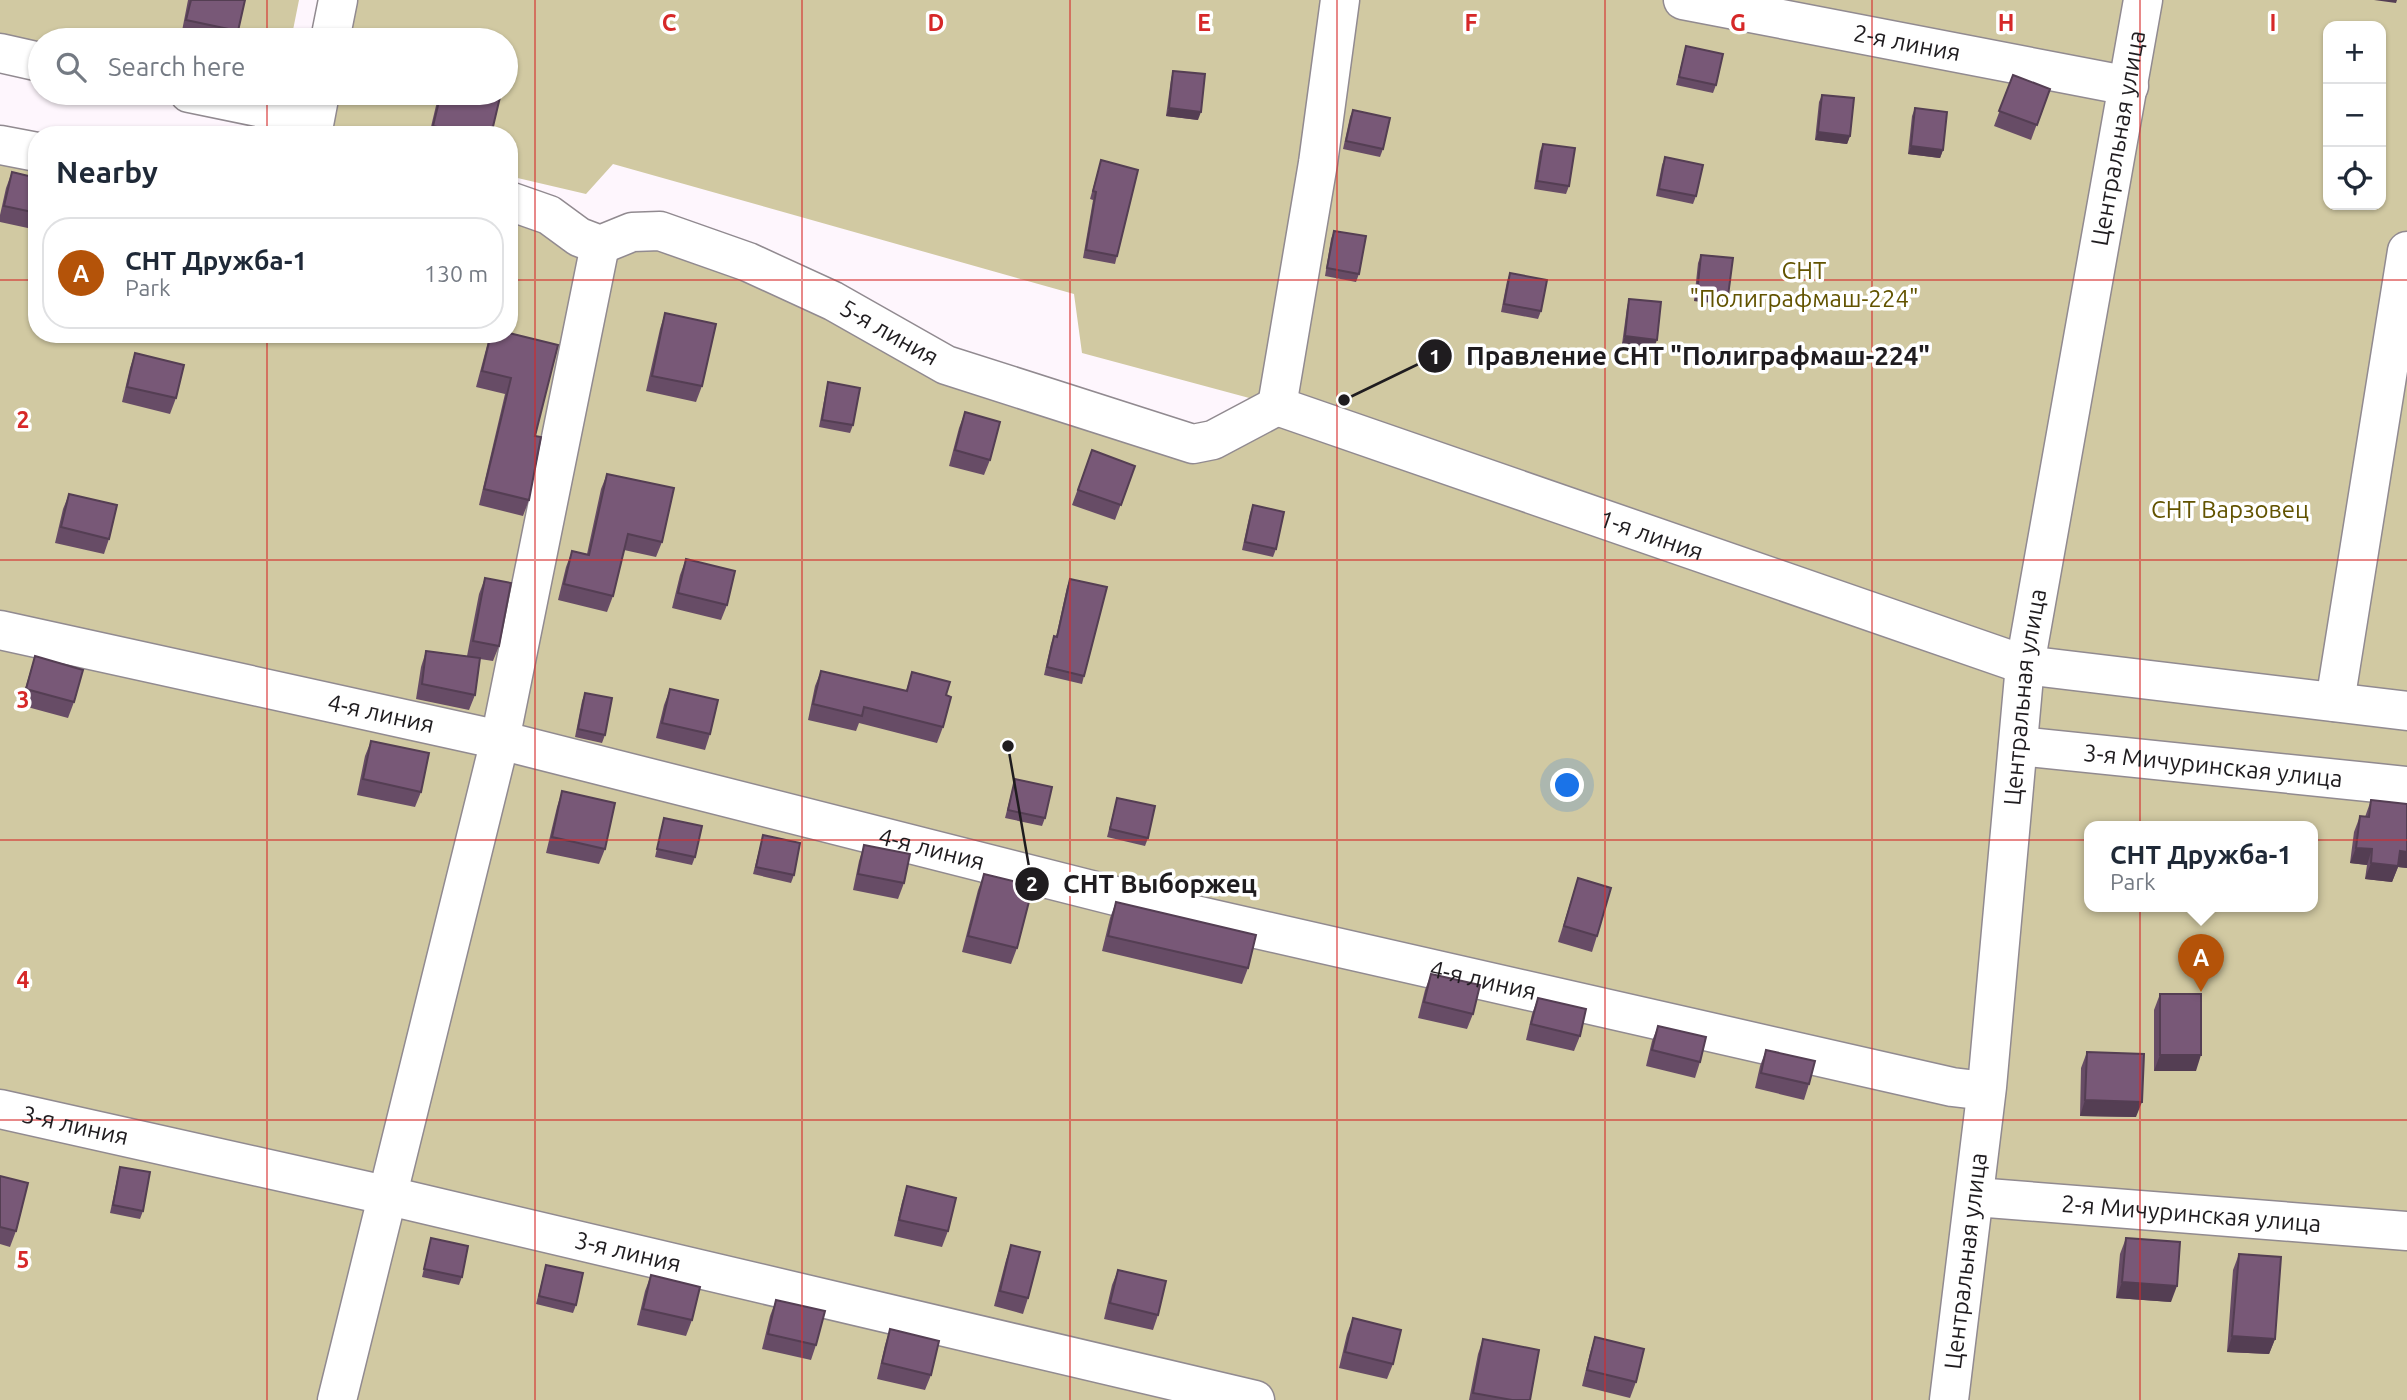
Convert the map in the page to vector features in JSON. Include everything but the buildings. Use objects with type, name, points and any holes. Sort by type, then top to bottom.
[{"type":"street","points":[[332,28],[338,0]]},
{"type":"street","points":[[1277,406],[1318,163],[1340,0]]},
{"type":"street","name":"2-я линия","points":[[1683,0],[2129,86]]},
{"type":"street","name":"Центральная улица","points":[[1949,1400],[1986,1091],[2025,665],[2143,0]]},
{"type":"street","points":[[0,53],[28,59]]},
{"type":"street","points":[[248,105],[277,111],[299,126]]},
{"type":"street","points":[[314,126],[318,105]]},
{"type":"street","points":[[0,145],[28,150]]},
{"type":"street","points":[[337,1400],[385,1195],[500,740],[600,245],[579,237],[549,215],[518,204]]},
{"type":"street","name":"5-я линия","points":[[600,245],[632,232],[660,231],[748,262],[833,301],[946,365],[1193,444],[1213,440],[1277,406]]},
{"type":"street","points":[[2335,702],[2407,251]]},
{"type":"street","name":"1-я линия","points":[[1277,406],[2025,665],[2407,711]]},
{"type":"street","name":"4-я линия","points":[[0,629],[500,740],[1147,904],[1952,1087],[1986,1091]]},
{"type":"street","name":"3-я Мичуринская улица","points":[[2018,746],[2407,786]]},
{"type":"street","name":"3-я линия","points":[[0,1109],[385,1195],[1255,1400]]},
{"type":"street","name":"2-я Мичуринская улица","points":[[1975,1197],[2407,1231]]},
{"type":"green space","points":[[0,0],[299,0],[293,28],[28,28],[28,59],[0,53]]},
{"type":"green space","points":[[338,0],[2407,0],[2407,1400],[0,1400],[0,144],[28,150],[28,343],[518,343],[518,207],[579,237],[645,232],[943,354],[1193,444],[1253,399],[1082,353],[1074,294],[613,164],[586,194],[518,178],[518,126],[314,126],[318,105],[518,105],[518,28],[332,28]]},
{"type":"place","name":"Правление СНТ \"Полиграфмаш-224\"","points":[[1344,400]]},
{"type":"place","name":"СНТ Выборжец","points":[[1008,746]]},
{"type":"place","name":"СНТ Дружба-1","points":[[2201,992]]},
{"type":"park label","name":"СНТ \"Полиграфмаш-224\"","points":[[1804,285]]},
{"type":"park label","name":"СНТ Варзовец","points":[[2230,510]]}]
